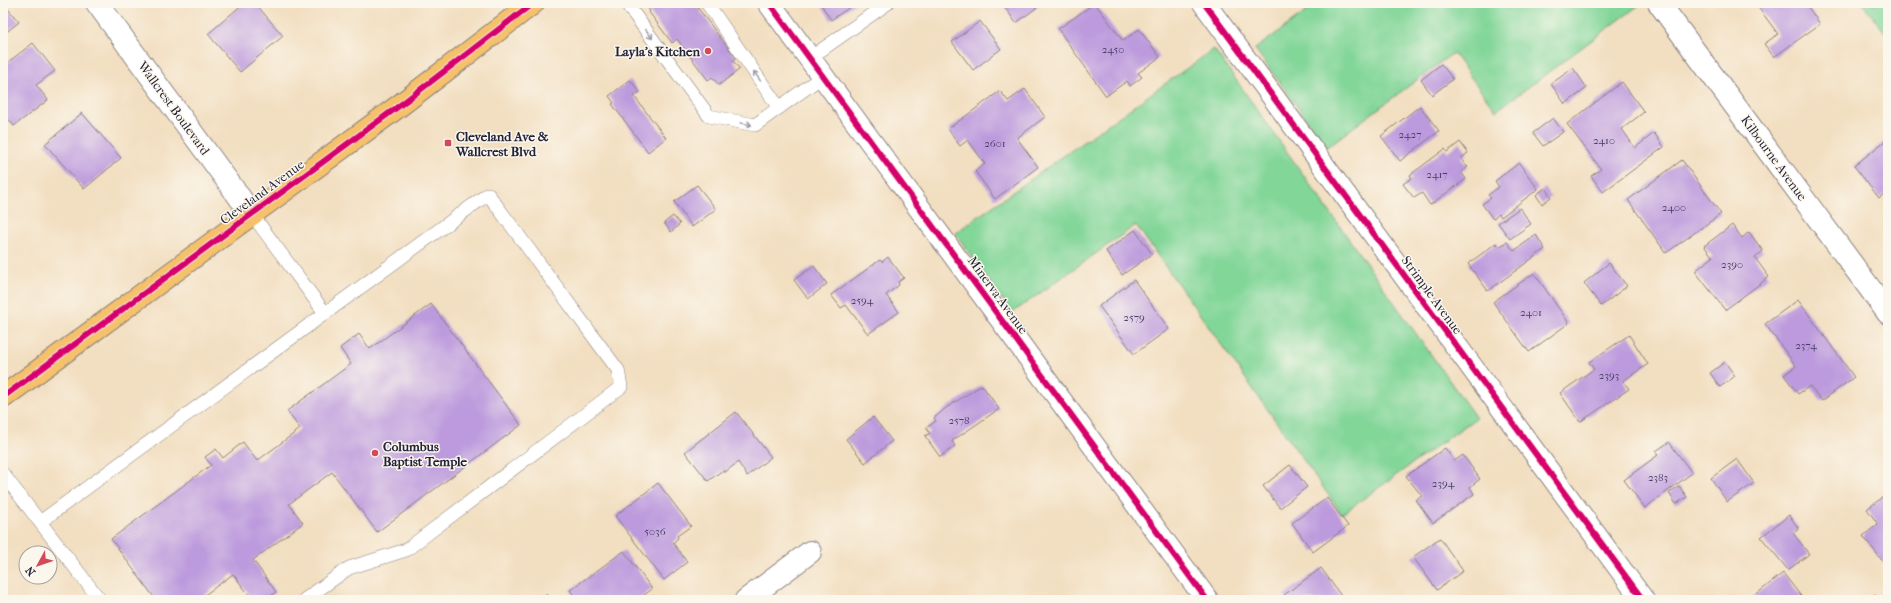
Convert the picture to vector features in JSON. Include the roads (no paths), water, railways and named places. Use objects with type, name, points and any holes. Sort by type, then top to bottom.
[{"type":"main road","name":"Cleveland Avenue","points":[[3,397],[403,102],[533,3]]},
{"type":"street","name":"Wallcrest Boulevard","points":[[97,3],[251,213]]},
{"type":"street","name":"Minerva Avenue","points":[[769,3],[1207,600]]},
{"type":"street","name":"Strimple Avenue","points":[[1204,3],[1643,600]]},
{"type":"street","name":"Kilbourne Avenue","points":[[1659,3],[1888,313]]},
{"type":"street","points":[[746,600],[810,552]]},
{"type":"lane","points":[[626,3],[709,116],[755,125],[823,76]]},
{"type":"lane","points":[[707,3],[779,108]]},
{"type":"lane","points":[[810,58],[888,3]]},
{"type":"lane","points":[[40,522],[488,194],[618,370],[621,387],[406,550],[348,568],[304,600]]},
{"type":"lane","points":[[251,213],[325,313]]},
{"type":"lane","points":[[3,474],[100,600]]},
{"type":"place","name":"Layla's Kitchen","points":[[708,51]]},
{"type":"place","name":"Cleveland Ave & Wallcrest Blvd","points":[[448,143]]},
{"type":"place","name":"Columbus Baptist Temple","points":[[375,453]]}]
